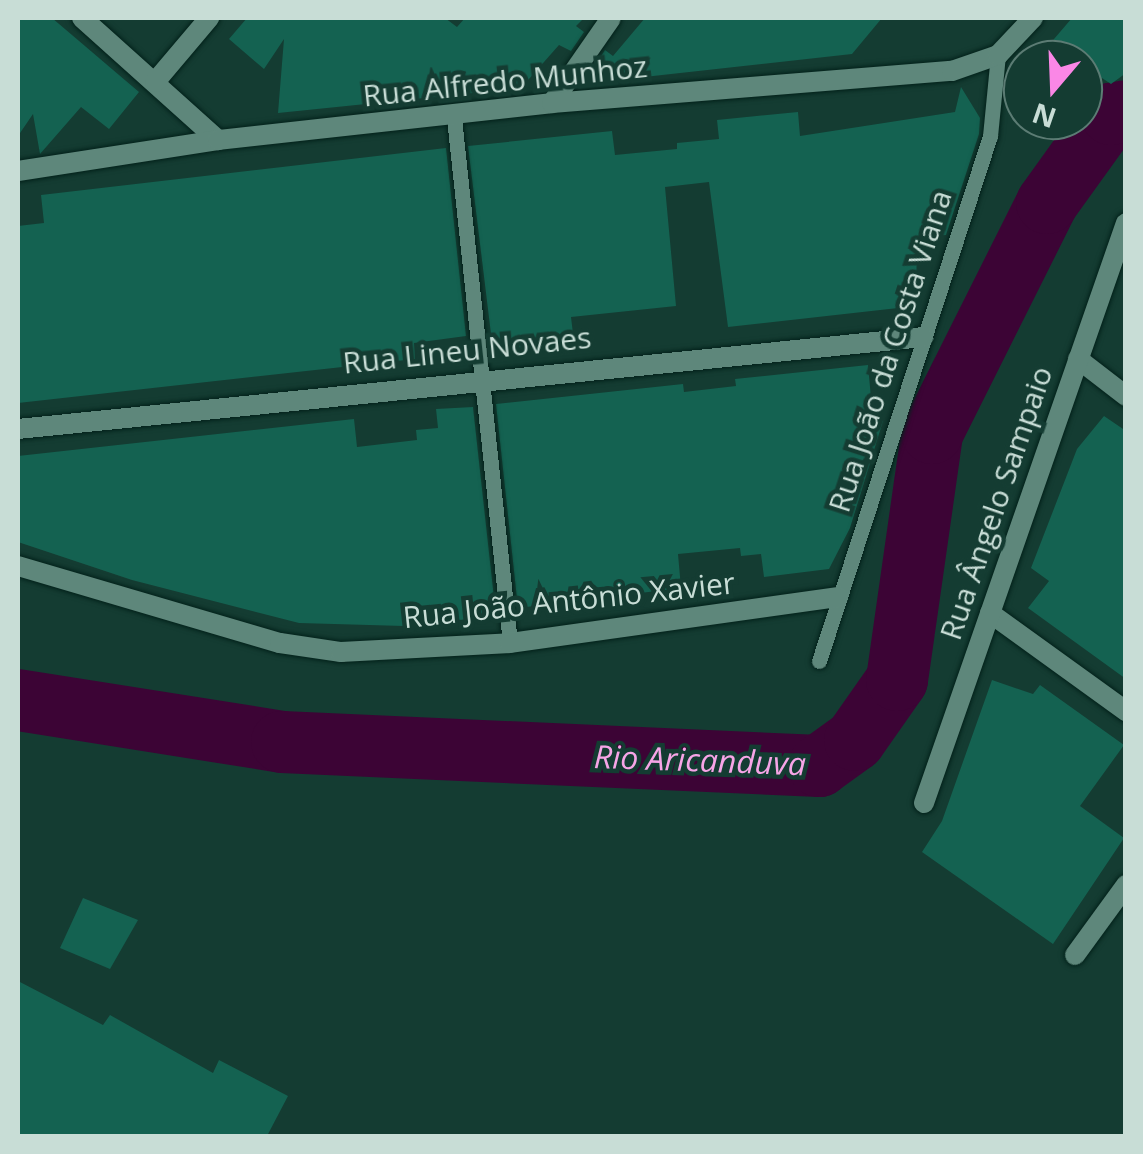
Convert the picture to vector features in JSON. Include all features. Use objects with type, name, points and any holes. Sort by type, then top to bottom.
[{"type":"street","points":[[82,18],[218,140]]},
{"type":"street","points":[[155,82],[209,18]]},
{"type":"street","points":[[552,103],[611,18]]},
{"type":"street","points":[[998,55],[1034,18]]},
{"type":"street","name":"Rua Alfredo Munhoz","points":[[18,170],[218,140],[454,118],[552,103],[952,71],[998,55]]},
{"type":"street","name":"Rua Ângelo Sampaio","points":[[924,803],[1126,223]]},
{"type":"street","name":"Rua Lineu Novaes","points":[[18,429],[483,377],[923,337]]},
{"type":"street","points":[[1078,359],[1126,396]]},
{"type":"street","name":"Rua João Antônio Xavier","points":[[18,566],[280,643],[341,652],[510,643],[838,597]]},
{"type":"street","points":[[990,613],[1126,710]]},
{"type":"street","points":[[1075,955],[1126,886]]},
{"type":"lane","name":"Rua João da Costa Viana","points":[[819,661],[990,136],[998,55]]},
{"type":"lane","points":[[454,118],[510,643]]},
{"type":"building","points":[[18,18],[52,18],[139,92],[109,129],[81,107],[40,154],[33,114],[18,136]]},
{"type":"building","points":[[247,18],[445,18],[457,27],[465,18],[584,18],[576,26],[584,32],[571,51],[559,45],[521,88],[278,113],[284,39],[264,69],[229,39]]},
{"type":"building","points":[[645,18],[882,18],[852,54],[644,77],[621,77],[596,64],[605,50],[613,56]]},
{"type":"building","points":[[1072,18],[1126,18],[1126,73],[1111,84],[1103,79],[1103,40],[1053,40]]},
{"type":"building","points":[[961,87],[980,118],[979,134],[946,235],[917,237],[916,306],[728,327],[709,182],[665,187],[676,306],[571,317],[574,342],[493,350],[468,146],[612,131],[615,155],[677,149],[677,143],[719,139],[717,120],[798,112],[800,136],[955,112]]},
{"type":"building","points":[[446,148],[466,336],[414,343],[415,359],[18,403],[18,226],[44,223],[41,195]]},
{"type":"building","points":[[868,365],[873,420],[883,421],[850,528],[829,569],[764,577],[761,554],[741,556],[740,548],[678,554],[681,588],[518,608],[496,404],[683,384],[684,392],[736,386],[735,379]]},
{"type":"building","points":[[473,407],[496,616],[404,626],[299,623],[132,580],[18,542],[18,456],[354,419],[357,447],[417,440],[416,430],[438,428],[436,409]]},
{"type":"building","points":[[1104,416],[1126,431],[1126,679],[1028,608],[1049,581],[1031,568],[1077,449]]},
{"type":"building","points":[[992,680],[1033,694],[1040,685],[1124,745],[1080,806],[1124,838],[1053,944],[922,852],[942,821]]},
{"type":"building","points":[[83,898],[138,920],[110,969],[60,948]]},
{"type":"building","points":[[18,981],[103,1025],[110,1015],[213,1073],[219,1060],[288,1096],[267,1136],[18,1136]]},
{"type":"waterway","name":"Rio Aricanduva","points":[[18,700],[282,742],[819,766],[855,740],[897,680],[932,433],[1047,203],[1111,114],[1126,111]]}]
